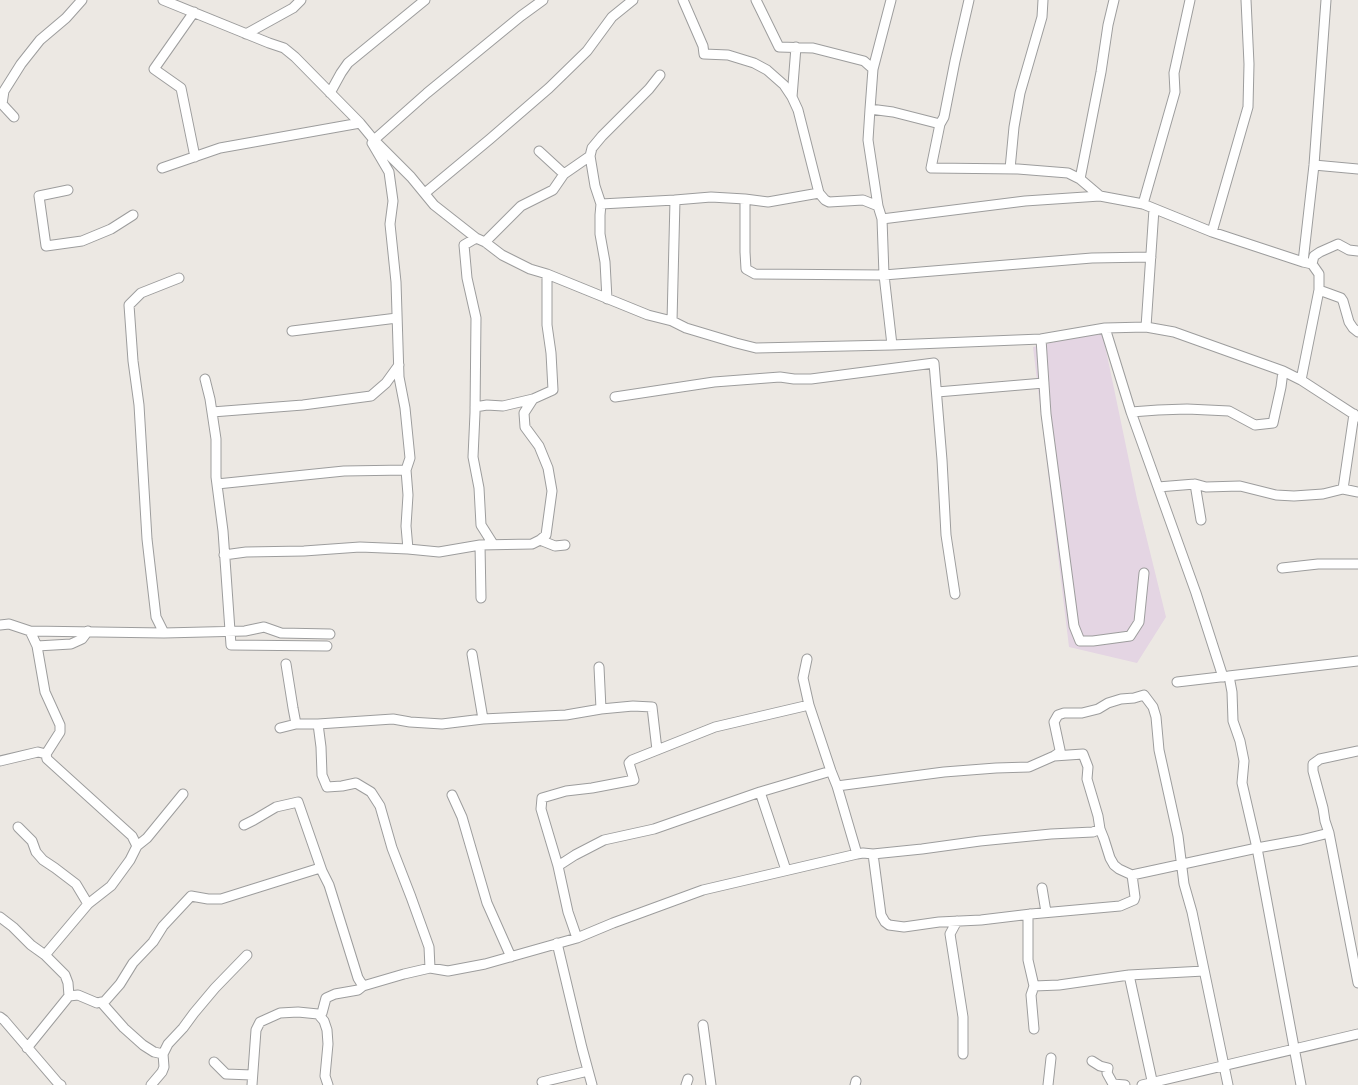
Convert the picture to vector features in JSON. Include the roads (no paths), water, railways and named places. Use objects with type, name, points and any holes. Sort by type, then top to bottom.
[{"type":"street","points":[[14,116],[1,104],[4,91],[21,64],[40,40],[66,18],[82,0]]},
{"type":"street","points":[[163,0],[183,3],[194,12],[284,48],[360,123],[411,177],[434,205],[476,238],[485,242],[502,255],[530,269],[547,274],[648,315],[756,348],[1040,339],[1105,328],[1146,327],[1174,332],[1283,371],[1356,416],[1343,490]]},
{"type":"street","points":[[246,34],[293,8],[301,0]]},
{"type":"street","points":[[408,549],[406,470],[410,458],[405,408],[399,377],[396,282],[390,224],[393,201],[389,172],[372,143],[427,92],[543,0]]},
{"type":"street","points":[[424,193],[549,88],[588,51],[612,18],[633,0]]},
{"type":"street","points":[[682,0],[703,46],[704,54],[728,54],[754,63],[767,70],[784,85],[792,97],[806,140],[819,193],[825,200],[829,202],[863,200],[878,206]]},
{"type":"street","points":[[756,0],[779,46],[813,48],[874,65]]},
{"type":"street","points":[[891,0],[874,65],[868,140],[878,206],[882,219],[884,275],[892,345]]},
{"type":"street","points":[[969,0],[944,117],[940,124],[932,168],[1010,169],[1068,173],[1080,179],[1100,196]]},
{"type":"street","points":[[1010,169],[1014,127],[1020,93],[1042,17],[1043,0]]},
{"type":"street","points":[[1080,179],[1114,0]]},
{"type":"street","points":[[1143,204],[1175,92],[1174,73],[1190,0]]},
{"type":"street","points":[[1212,232],[1248,107],[1249,64],[1246,0]]},
{"type":"street","points":[[1307,263],[1326,0]]},
{"type":"street","points":[[330,93],[348,63],[422,1]]},
{"type":"street","points":[[194,12],[154,69],[181,88],[195,156]]},
{"type":"street","points":[[792,97],[796,47]]},
{"type":"street","points":[[607,299],[605,262],[600,234],[601,204],[595,186],[590,156],[592,148],[602,136],[650,89],[660,75]]},
{"type":"street","points":[[870,109],[892,112],[940,124]]},
{"type":"street","points":[[162,168],[220,148],[360,123]]},
{"type":"street","points":[[540,151],[564,174]]},
{"type":"street","points":[[485,242],[521,206],[553,190],[564,174],[590,156]]},
{"type":"street","points":[[1314,165],[1358,169]]},
{"type":"street","points":[[389,172],[405,172]]},
{"type":"street","points":[[68,190],[39,196],[46,246],[82,241],[111,229],[133,215]]},
{"type":"street","points":[[601,204],[711,197],[768,202],[819,193]]},
{"type":"street","points":[[882,219],[1025,201],[1100,196],[1143,204],[1212,232],[1307,263],[1319,274],[1320,290],[1300,380]]},
{"type":"street","points":[[745,199],[744,252],[746,269],[755,274],[884,275],[1092,258],[1151,257]]},
{"type":"street","points":[[672,321],[675,200]]},
{"type":"street","points":[[1146,327],[1154,209]]},
{"type":"street","points":[[476,238],[464,245],[467,278],[476,318],[473,457],[479,488],[481,524],[492,544]]},
{"type":"street","points":[[1307,263],[1320,252],[1338,244],[1349,250],[1358,251]]},
{"type":"street","points":[[475,407],[488,405],[503,406],[533,399],[553,390],[547,325],[547,274]]},
{"type":"street","points":[[164,633],[156,617],[147,540],[139,405],[133,361],[129,305],[141,293],[179,278]]},
{"type":"street","points":[[1320,290],[1341,298],[1349,322],[1358,332]]},
{"type":"street","points":[[292,331],[397,318]]},
{"type":"street","points":[[1105,328],[1131,412],[1232,692],[1233,720],[1240,740],[1244,761],[1242,783],[1257,848],[1301,1085]]},
{"type":"street","points":[[1040,339],[1046,414],[1074,626],[1080,641],[1130,636],[1138,622],[1144,573]]},
{"type":"street","points":[[615,397],[714,382],[780,377],[811,379],[934,363],[946,535],[955,594]]},
{"type":"street","points":[[212,412],[312,404],[371,396],[386,382],[399,364]]},
{"type":"street","points":[[1131,412],[1187,409],[1229,411],[1255,425],[1273,423],[1283,371]]},
{"type":"street","points":[[205,379],[216,439],[216,484],[223,531],[231,645],[327,646]]},
{"type":"street","points":[[937,392],[1044,383]]},
{"type":"street","points":[[224,555],[246,552],[304,551],[360,547],[438,552],[480,544],[532,544],[540,540],[546,535],[552,491],[548,468],[538,446],[525,427],[524,413],[533,399]]},
{"type":"street","points":[[216,484],[344,471],[406,470]]},
{"type":"street","points":[[1158,487],[1195,484],[1206,487],[1230,485],[1276,495],[1294,496],[1323,494],[1343,490],[1358,492]]},
{"type":"street","points":[[1195,484],[1201,520]]},
{"type":"street","points":[[540,540],[555,546],[565,545]]},
{"type":"street","points":[[480,544],[481,598]]},
{"type":"street","points":[[1282,568],[1318,564],[1358,564]]},
{"type":"street","points":[[0,625],[9,624],[30,631],[40,632],[230,632],[264,627],[281,633],[330,634]]},
{"type":"street","points":[[30,631],[37,646],[45,692],[60,725],[60,732],[46,754],[46,759],[132,836],[137,846]]},
{"type":"street","points":[[37,646],[71,644],[82,639],[88,631]]},
{"type":"street","points":[[472,654],[483,719]]},
{"type":"street","points":[[807,659],[802,678],[809,705],[831,771],[838,786],[857,854]]},
{"type":"street","points":[[1177,682],[1358,661]]},
{"type":"street","points":[[286,664],[296,724]]},
{"type":"street","points":[[599,667],[601,709]]},
{"type":"street","points":[[838,786],[944,772],[1029,767],[1060,752],[1054,722],[1058,715],[1064,713],[1082,714],[1098,709],[1108,703],[1144,695],[1153,707],[1156,717],[1159,750],[1178,836],[1184,884],[1192,912],[1228,1085]]},
{"type":"street","points":[[577,938],[568,912],[558,866],[541,809],[542,798],[566,791],[634,780],[629,763],[657,750],[715,727],[809,705]]},
{"type":"street","points":[[280,728],[296,724],[393,718],[410,722],[442,724],[483,719],[566,715],[633,706],[652,707],[657,750]]},
{"type":"street","points":[[318,724],[322,775],[327,787],[356,783],[371,792],[380,806],[392,848],[429,947],[430,968]]},
{"type":"street","points":[[1358,751],[1320,759],[1313,764],[1313,771],[1329,833],[1358,983]]},
{"type":"street","points":[[0,761],[38,752],[46,754]]},
{"type":"street","points":[[1054,756],[1083,754],[1088,766],[1087,779],[1110,858],[1119,869],[1132,875],[1329,833]]},
{"type":"street","points":[[558,866],[604,840],[654,829],[760,792],[831,771]]},
{"type":"street","points":[[760,792],[786,870]]},
{"type":"street","points":[[45,956],[88,904],[110,886],[130,860],[137,846],[147,838],[183,794]]},
{"type":"street","points":[[452,795],[462,817],[487,903],[511,956]]},
{"type":"street","points":[[244,825],[276,807],[298,802],[320,868],[329,885],[358,978],[363,986]]},
{"type":"street","points":[[18,826],[32,841],[36,852],[43,860],[76,884],[88,904]]},
{"type":"street","points":[[252,1085],[256,1030],[260,1022],[280,1013],[322,1013],[326,998],[335,994],[358,990],[363,986],[430,968],[448,971],[511,956],[577,938],[612,923],[703,890],[863,852],[873,854],[980,841],[1093,832],[1100,829]]},
{"type":"street","points":[[873,854],[880,915],[884,922],[904,928],[940,922],[981,920],[1120,906],[1134,900],[1132,875]]},
{"type":"street","points":[[28,1048],[69,996],[78,994],[97,1002],[105,1001],[120,984],[133,962],[153,942],[163,926],[191,896],[221,899],[320,868]]},
{"type":"street","points":[[1042,888],[1046,912]]},
{"type":"street","points":[[1030,914],[1028,915],[1028,960],[1034,986],[1031,995],[1034,1029]]},
{"type":"street","points":[[0,917],[65,975],[69,996]]},
{"type":"street","points":[[957,921],[950,934],[963,1017],[963,1054]]},
{"type":"street","points":[[557,943],[592,1085]]},
{"type":"street","points":[[151,1085],[162,1072],[164,1067],[163,1054],[168,1044],[232,969],[247,955]]},
{"type":"street","points":[[1034,986],[1058,985],[1129,975],[1204,971]]},
{"type":"street","points":[[1129,975],[1153,1084]]},
{"type":"street","points":[[101,1002],[142,1045],[154,1052],[163,1054]]},
{"type":"street","points":[[318,1014],[324,1021],[327,1030],[328,1044],[325,1076],[328,1085]]},
{"type":"street","points":[[0,1017],[61,1085]]},
{"type":"street","points":[[703,1025],[711,1085]]},
{"type":"street","points":[[1142,1085],[1153,1084],[1358,1034]]},
{"type":"street","points":[[1048,1085],[1051,1058]]},
{"type":"street","points":[[1092,1061],[1108,1068],[1106,1073],[1113,1084],[1124,1085]]},
{"type":"street","points":[[214,1062],[226,1074],[252,1075]]},
{"type":"street","points":[[542,1082],[588,1071]]}]
